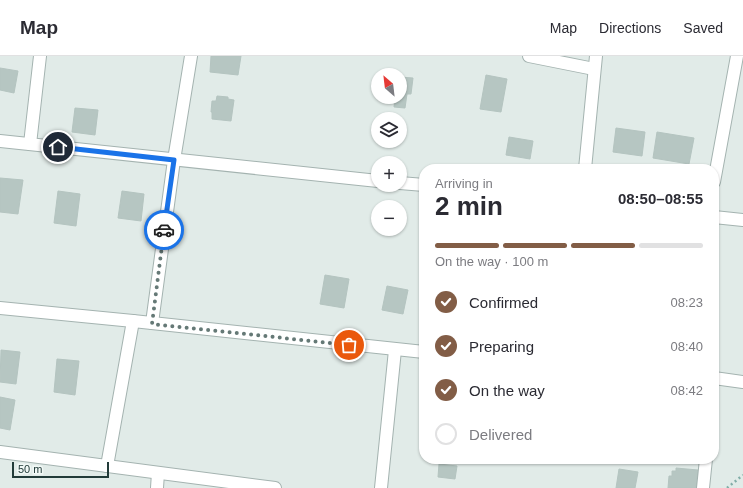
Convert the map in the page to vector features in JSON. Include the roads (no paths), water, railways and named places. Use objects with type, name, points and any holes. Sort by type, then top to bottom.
[{"type":"street","points":[[30,144],[40,56]]},
{"type":"street","points":[[152,324],[174,160],[191,56]]},
{"type":"street","points":[[529,56],[594,69]]},
{"type":"street","points":[[585,164],[596,56]]},
{"type":"street","points":[[718,164],[739,72],[737,56]]},
{"type":"street","points":[[0,141],[371,180]]},
{"type":"street","points":[[407,184],[419,185]]},
{"type":"street","points":[[719,218],[743,220]]},
{"type":"street","points":[[0,308],[419,352]]},
{"type":"street","points":[[107,466],[133,321]]},
{"type":"street","points":[[381,488],[395,350]]},
{"type":"street","points":[[719,381],[743,382]]},
{"type":"street","points":[[0,452],[275,488]]},
{"type":"street","points":[[703,488],[705,464]]},
{"type":"street","points":[[157,488],[158,473]]}]
